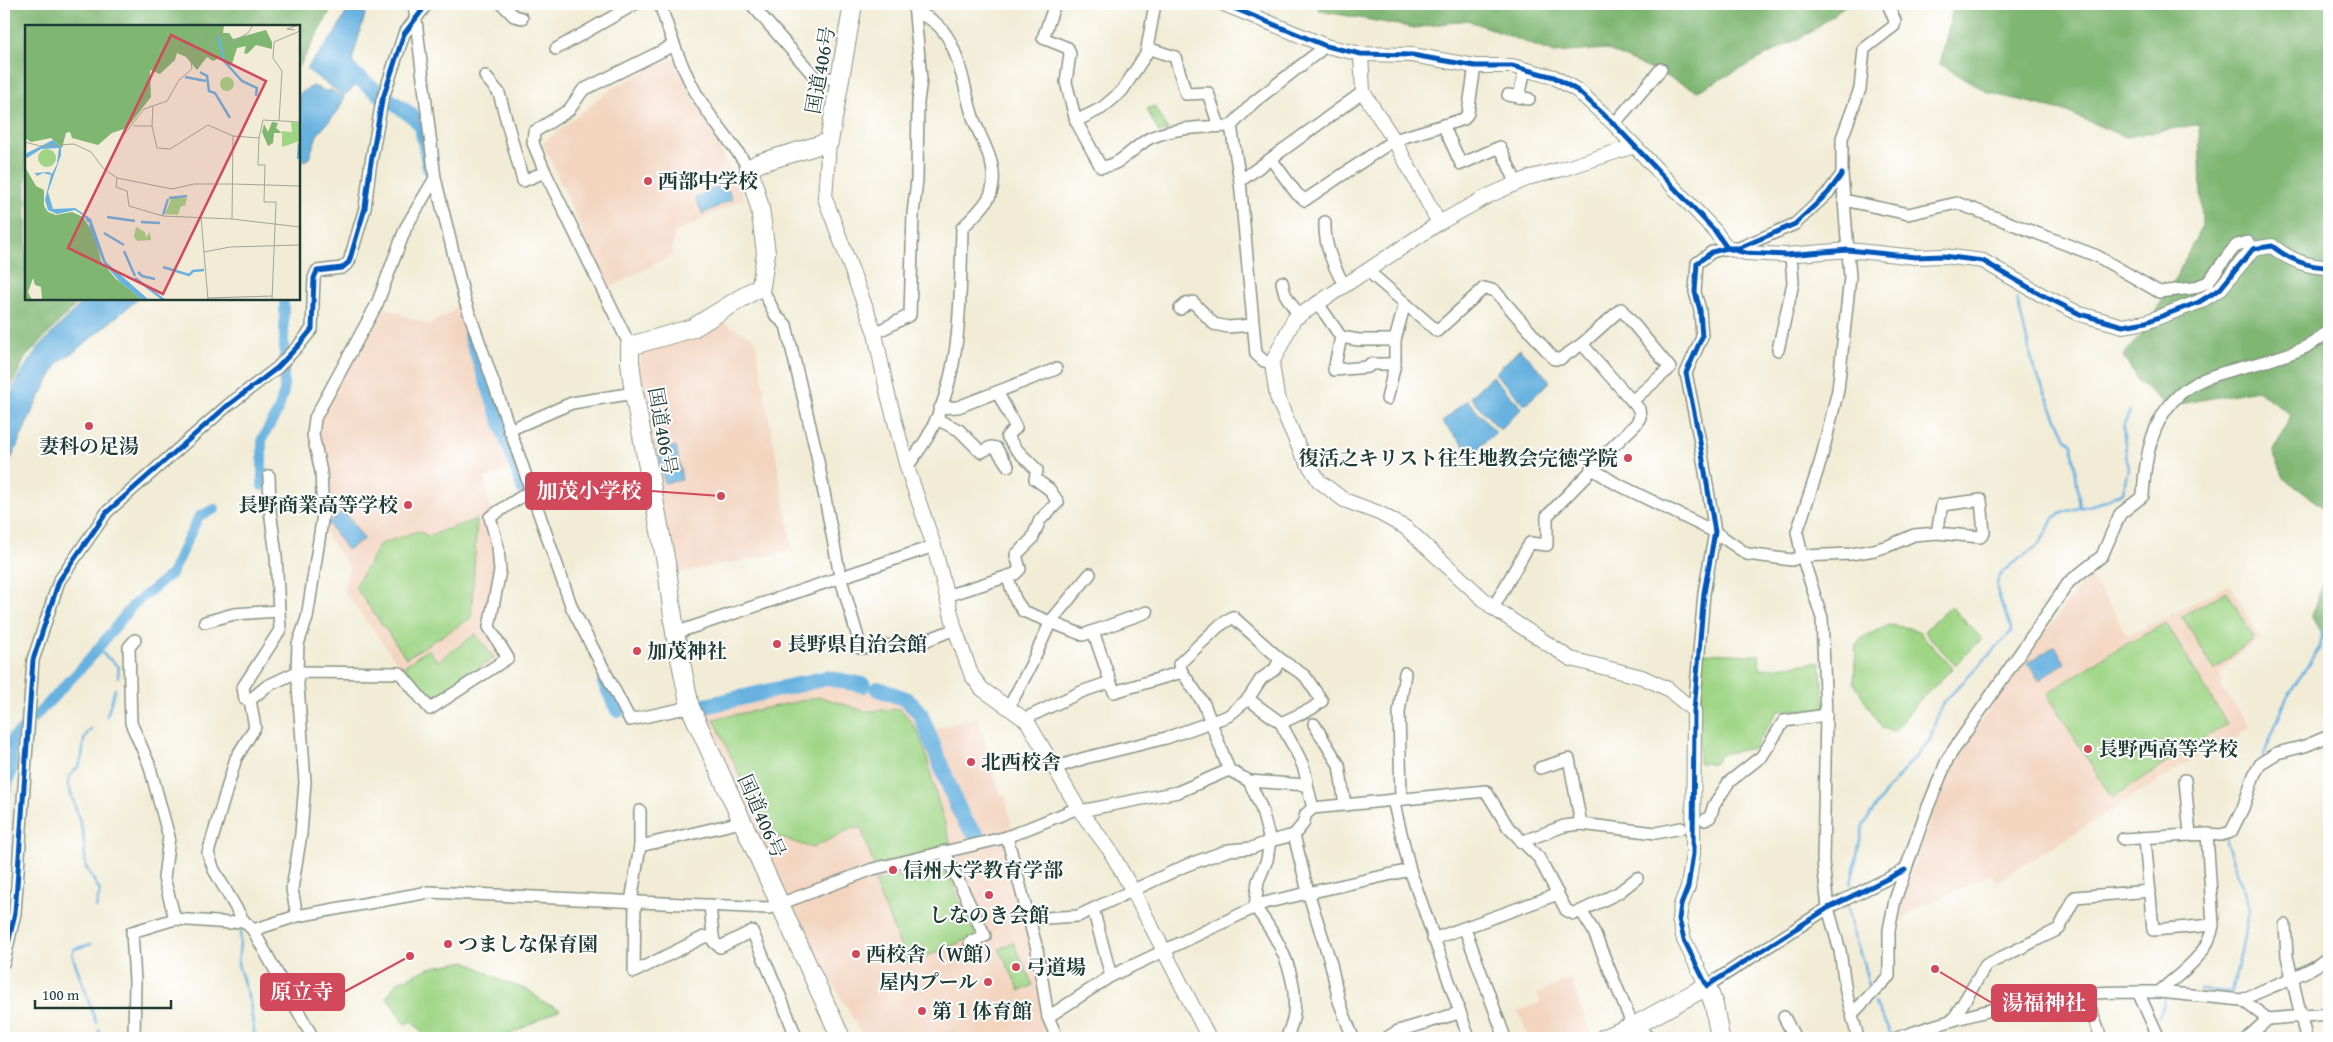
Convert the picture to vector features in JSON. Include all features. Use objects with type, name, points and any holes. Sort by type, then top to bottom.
[{"type":"main road","name":"国道406号","points":[[749,169],[759,163],[829,142],[853,4]]},
{"type":"main road","points":[[630,346],[693,328],[761,286],[766,253],[760,208],[749,169]]},
{"type":"main road","name":"国道406号","points":[[630,346],[634,393],[667,568],[675,633],[690,707],[840,1038]]},
{"type":"main road","points":[[1604,1038],[1635,1025],[1707,986],[1714,1006],[1719,1038]]},
{"type":"street","points":[[414,4],[435,178],[466,301],[530,491],[572,608],[630,720],[690,707]]},
{"type":"street","points":[[4,962],[15,913],[32,660],[59,581],[91,532],[107,512],[227,406],[277,368],[312,329],[314,278],[317,271],[342,268],[349,262],[365,208],[382,101],[404,34],[410,24],[417,20],[427,4]]},
{"type":"street","points":[[502,4],[514,16],[522,18]]},
{"type":"street","points":[[556,49],[635,4]]},
{"type":"street","points":[[660,4],[674,45],[702,103],[749,169]]},
{"type":"street","points":[[1055,4],[1043,38],[1068,48],[1070,54],[1066,82],[1076,121],[1101,167],[1111,167],[1149,139],[1157,136],[1180,129],[1231,126],[1254,102],[1326,46]]},
{"type":"street","points":[[1076,121],[1102,108],[1122,91],[1146,54],[1155,4]]},
{"type":"street","points":[[1224,4],[1240,7],[1326,46],[1361,54],[1412,55],[1475,66],[1512,66],[1554,77],[1578,91],[1614,124],[1715,231],[1727,248],[1746,254],[1790,254],[1848,250],[1916,257],[1943,256],[1983,261],[2040,294],[2080,314],[2123,326],[2146,322],[2199,302],[2220,289],[2253,248],[2272,246],[2296,262],[2314,267],[2329,266]]},
{"type":"street","points":[[1858,1038],[1846,992],[1840,951],[1828,908],[1823,862],[1826,715],[1822,618],[1802,556],[1797,532],[1821,460],[1838,390],[1850,277],[1842,174],[1842,138],[1860,89],[1864,48],[1894,26],[1895,21],[1888,4]]},
{"type":"street","points":[[752,5],[815,77],[841,79]]},
{"type":"street","points":[[875,333],[910,315],[913,214],[917,180],[918,102],[921,78],[914,8]]},
{"type":"street","points":[[907,466],[927,439],[938,414],[956,349],[960,319],[962,228],[984,205],[991,193],[993,173],[991,158],[973,117],[960,65],[954,50],[936,23],[914,8]]},
{"type":"street","points":[[630,346],[545,172],[533,143],[534,132],[569,110],[583,90],[674,45]]},
{"type":"street","points":[[1147,48],[1175,57],[1186,94],[1208,93],[1219,126]]},
{"type":"street","points":[[1361,54],[1363,92],[1394,140],[1439,223]]},
{"type":"street","points":[[1271,159],[1297,194],[1306,200],[1394,140],[1464,118],[1468,113],[1475,66]]},
{"type":"street","points":[[1519,97],[1526,69]]},
{"type":"street","points":[[1614,124],[1661,69]]},
{"type":"street","points":[[486,76],[500,92],[522,181],[545,172]]},
{"type":"street","points":[[1240,181],[1363,92]]},
{"type":"street","points":[[1443,125],[1460,164],[1500,147],[1516,184]]},
{"type":"street","points":[[1231,126],[1240,181],[1256,354],[1264,361],[1272,363]]},
{"type":"street","points":[[829,142],[825,198],[875,333],[887,391],[907,466],[934,546],[955,629],[972,676],[982,689],[1024,719],[1079,810],[1109,849],[1165,950],[1209,1038]]},
{"type":"street","points":[[1634,146],[1563,169],[1531,177],[1439,223],[1294,319],[1272,363],[1278,398],[1301,452],[1319,481],[1344,500],[1379,513],[1406,528],[1493,608],[1571,659],[1642,677],[1668,689],[1694,711]]},
{"type":"street","points":[[1842,174],[1828,192],[1795,224],[1739,248],[1727,248],[1712,252],[1697,263],[1695,292],[1702,337],[1686,374],[1700,442],[1714,532],[1704,593],[1694,711],[1693,854],[1688,887],[1681,905],[1679,919],[1684,940],[1707,986],[1828,908],[1905,870]]},
{"type":"street","points":[[297,916],[292,888],[301,834],[305,782],[297,672],[298,644],[307,618],[323,514],[320,472],[314,435],[315,418],[377,304],[406,227],[435,178]]},
{"type":"street","points":[[1844,200],[1908,214],[1957,203],[2097,256],[2159,292],[2193,288],[2208,282],[2237,245],[2248,242],[2253,248]]},
{"type":"street","points":[[1325,222],[1324,235],[1329,253],[1334,268],[1344,285]]},
{"type":"street","points":[[1778,350],[1793,283],[1790,254]]},
{"type":"street","points":[[1368,271],[1438,331],[1484,288],[1495,291],[1554,359],[1560,359],[1582,344],[1621,310],[1670,368],[1632,401]]},
{"type":"street","points":[[1282,282],[1285,294],[1299,316]]},
{"type":"street","points":[[761,286],[776,316],[786,325],[816,451],[840,576],[861,648],[920,642],[955,629]]},
{"type":"street","points":[[1180,309],[1186,304],[1194,302],[1214,324],[1228,327],[1252,325]]},
{"type":"street","points":[[1317,302],[1342,337],[1360,340],[1395,340]]},
{"type":"street","points":[[1387,399],[1395,364],[1395,340],[1406,304]]},
{"type":"street","points":[[1852,1014],[1889,976],[1889,930],[1895,900],[1924,814],[1948,758],[2069,582],[2102,556],[2120,514],[2143,496],[2144,464],[2157,422],[2168,406],[2189,387],[2211,378],[2288,354],[2320,340],[2329,330]]},
{"type":"street","points":[[1342,337],[1334,370],[1368,367],[1370,364],[1395,364]]},
{"type":"street","points":[[1493,608],[1530,543],[1547,545],[1547,516],[1591,472],[1591,468],[1636,424],[1640,416],[1639,409],[1582,344]]},
{"type":"street","points":[[938,414],[998,393],[1056,369]]},
{"type":"street","points":[[509,430],[572,403],[634,393]]},
{"type":"street","points":[[946,596],[1008,578],[1020,569],[1016,555],[1032,539],[1040,520],[1058,502],[1049,489],[1035,479],[1037,470],[1016,449],[1007,436],[1016,428],[998,393]]},
{"type":"street","points":[[938,414],[959,430],[981,452],[991,447],[996,448],[1008,466]]},
{"type":"street","points":[[1591,468],[1615,483],[1714,532],[1747,554],[1792,560],[1802,556],[1861,552],[1888,546],[1914,535],[1937,533],[1980,538],[1984,533],[1981,500],[1942,505],[1937,533]]},
{"type":"street","points":[[250,700],[245,698],[243,687],[280,630],[269,476]]},
{"type":"street","points":[[250,700],[267,686],[297,672],[400,673],[430,709],[508,658],[489,627],[500,570],[498,547],[490,517],[530,491]]},
{"type":"street","points":[[675,633],[934,546]]},
{"type":"street","points":[[1009,707],[1051,621],[1090,574]]},
{"type":"street","points":[[1008,578],[1015,599],[1022,611],[1083,634],[1147,612]]},
{"type":"street","points":[[205,622],[234,614],[279,611]]},
{"type":"street","points":[[1281,723],[1312,709],[1322,701],[1305,676],[1280,659],[1233,617],[1220,626],[1179,664],[1182,672],[1204,704],[1229,770],[1249,781],[1307,785]]},
{"type":"street","points":[[1093,631],[1114,692],[1182,672]]},
{"type":"street","points":[[135,640],[130,647],[131,723],[149,764],[169,838],[164,878],[175,919]]},
{"type":"street","points":[[1054,768],[1085,758],[1166,738],[1228,716],[1248,699],[1261,679],[1275,669],[1280,659]]},
{"type":"street","points":[[1405,673],[1399,712],[1397,799],[1410,870],[1469,1038]]},
{"type":"street","points":[[1024,719],[1081,692],[1110,682]]},
{"type":"street","points":[[1248,699],[1281,723],[1292,747],[1300,758],[1307,776],[1307,785],[1314,808]]},
{"type":"street","points":[[250,700],[255,727],[236,758],[208,853],[214,870],[243,920],[254,930],[313,1038]]},
{"type":"street","points":[[1705,820],[1710,817],[1714,805],[1729,782],[1762,756],[1784,721],[1826,715]]},
{"type":"street","points":[[1314,724],[1339,765],[1345,805]]},
{"type":"street","points":[[2123,839],[2208,834],[2221,835],[2231,832],[2243,808],[2254,775],[2261,763],[2277,753],[2305,746],[2329,736]]},
{"type":"street","points":[[1540,768],[1569,759],[1581,824]]},
{"type":"street","points":[[254,930],[297,916],[429,892],[769,908],[778,903],[873,870],[1007,837],[1079,810],[1178,792],[1229,770]]},
{"type":"street","points":[[2184,780],[2190,835]]},
{"type":"street","points":[[1249,781],[1261,807],[1270,841],[1267,860],[1258,881],[1255,907],[1272,930],[1290,974],[1294,995],[1294,1013],[1287,1038]]},
{"type":"street","points":[[1029,919],[1078,916],[1187,865],[1229,850],[1252,848],[1270,841],[1294,836],[1303,824],[1306,814],[1314,808],[1486,791],[1508,827],[1539,858],[1566,910],[1574,914],[1581,911],[1618,893],[1637,878]]},
{"type":"street","points":[[640,812],[640,846],[633,902],[634,972],[704,937],[713,936]]},
{"type":"street","points":[[640,846],[741,822]]},
{"type":"street","points":[[1521,842],[1564,826],[1581,824],[1656,833],[1681,828]]},
{"type":"street","points":[[2159,992],[2199,956],[2211,938],[2213,925],[2208,834]]},
{"type":"street","points":[[1294,836],[1339,1001],[1353,1038]]},
{"type":"street","points":[[1007,837],[1037,950],[1048,1017],[1057,1038]]},
{"type":"street","points":[[2145,838],[2153,930],[2213,925]]},
{"type":"street","points":[[944,851],[985,936],[970,942],[976,954]]},
{"type":"street","points":[[1048,1017],[1110,976],[1255,907],[1308,892],[1410,870]]},
{"type":"street","points":[[1954,1020],[1986,965],[2059,929],[2074,897],[2150,891]]},
{"type":"street","points":[[1433,939],[1558,894]]},
{"type":"street","points":[[710,905],[714,942],[720,947],[752,931],[795,1034],[792,1038]]},
{"type":"street","points":[[1093,909],[1110,976]]},
{"type":"street","points":[[1581,911],[1592,930],[1635,1025],[1649,1038]]},
{"type":"street","points":[[134,1038],[136,982],[132,932],[175,919],[230,923],[243,920]]},
{"type":"street","points":[[2285,925],[2287,956],[2306,1038]]},
{"type":"street","points":[[1465,929],[1506,1038]]},
{"type":"street","points":[[1897,1038],[1954,1020],[2020,1004],[2085,993],[2159,992],[2242,1000],[2293,977],[2329,957]]},
{"type":"street","points":[[2138,992],[2159,1038]]},
{"type":"street","points":[[2085,993],[2101,1038]]},
{"type":"street","points":[[2242,1000],[2268,1019]]},
{"type":"street","points":[[1386,1038],[1398,1031],[1459,1013]]},
{"type":"street","points":[[2247,1038],[2268,1019],[2329,1014]]},
{"type":"street","points":[[1784,1017],[1794,1038]]},
{"type":"shaded area","name":"西部中学校","points":[[674,58],[745,199],[675,232],[672,251],[674,254],[607,289],[543,143],[612,88]]},
{"type":"shaded area","name":"長野商業高等学校","points":[[458,303],[515,467],[485,479],[497,570],[484,619],[487,631],[501,656],[433,704],[428,704],[344,591],[349,566],[325,534],[316,433],[323,407],[380,305],[427,325],[452,312]]},
{"type":"shaded area","points":[[718,320],[755,339],[793,551],[672,574],[638,366],[641,353],[646,347],[685,340]]},
{"type":"shaded area","name":"長野西高等学校","points":[[2089,572],[2128,636],[2230,584],[2261,639],[2239,654],[2221,672],[2221,687],[2250,726],[2233,740],[2194,759],[1996,882],[1992,874],[1913,911],[1895,927],[1901,897],[1952,765],[1978,725]]},
{"type":"shaded area","name":"信州大学教育学部","points":[[826,681],[921,704],[933,729],[978,718],[1000,795],[1005,794],[1013,833],[1005,835],[1053,1038],[864,1038],[787,904],[704,709]]},
{"type":"shaded area","points":[[1571,979],[1591,1035],[1585,1038],[1529,1038],[1518,1011],[1540,1003],[1537,993]]},
{"type":"green space","points":[[4,4],[334,4],[300,65],[300,25],[25,25],[25,300],[80,300],[25,358],[4,402]]},
{"type":"green space","points":[[1316,4],[1847,4],[1811,32],[1698,91],[1606,49],[1554,53],[1467,20],[1415,28],[1320,11]]},
{"type":"green space","points":[[1954,4],[2329,4],[2329,512],[2284,478],[2273,452],[2291,415],[2257,390],[2168,406],[2139,382],[2123,356],[2143,332],[2173,283],[2202,226],[2199,124],[2125,137],[2062,110],[1989,93],[1940,64]]},
{"type":"green space","points":[[1154,106],[1168,130],[1159,133],[1147,109]]},
{"type":"green space","points":[[477,519],[471,618],[406,658],[355,587],[380,544],[418,531],[428,536]]},
{"type":"green space","points":[[2329,569],[2329,649],[2311,615]]},
{"type":"green space","points":[[2227,591],[2254,638],[2214,670],[2182,616]]},
{"type":"green space","points":[[1951,606],[1982,639],[1955,665],[1924,631]]},
{"type":"green space","points":[[2166,623],[2227,724],[2112,798],[2047,694],[2108,654]]},
{"type":"green space","points":[[1889,625],[1909,628],[1920,633],[1953,668],[1915,705],[1895,731],[1882,728],[1854,683],[1856,645],[1863,637]]},
{"type":"green space","points":[[476,634],[494,658],[429,702],[404,666],[428,649],[438,661]]},
{"type":"green space","points":[[1702,653],[1759,655],[1760,669],[1820,662],[1825,709],[1778,711],[1754,748],[1722,754],[1714,763],[1699,763]]},
{"type":"green space","points":[[820,697],[865,711],[900,709],[915,727],[924,747],[951,844],[874,866],[861,828],[853,828],[812,848],[766,833],[714,719]]},
{"type":"green space","points":[[943,863],[976,936],[908,964],[874,882]]},
{"type":"green space","name":"弓道場","points":[[1013,942],[1033,985],[1020,991],[999,949]]},
{"type":"green space","points":[[466,961],[500,980],[530,991],[543,1002],[560,1009],[503,1038],[427,1038],[412,1021],[405,1024],[387,997],[396,983],[429,968]]},
{"type":"water","points":[[351,4],[368,4],[352,60],[358,75],[356,85],[344,96],[306,69],[334,35]]},
{"type":"water","points":[[313,86],[328,92],[329,89],[344,98],[338,111],[317,135],[309,158],[300,163],[300,93]]},
{"type":"water","points":[[725,183],[732,199],[703,214],[695,198]]},
{"type":"water","points":[[84,300],[137,300],[58,363],[35,405],[4,475],[4,410],[19,376],[38,348]]},
{"type":"water","points":[[1520,349],[1550,381],[1525,405],[1495,373]]},
{"type":"water","points":[[1492,376],[1522,408],[1500,430],[1470,397]]},
{"type":"water","points":[[1467,400],[1496,432],[1472,454],[1442,422]]},
{"type":"water","points":[[676,446],[682,480],[664,483],[658,450]]},
{"type":"water","points":[[344,511],[364,539],[347,550],[328,523]]},
{"type":"water","points":[[2055,646],[2065,663],[2039,680],[2027,663]]},
{"type":"waterway","points":[[340,64],[380,94]]},
{"type":"waterway","points":[[388,99],[414,117],[422,126],[430,168]]},
{"type":"waterway","points":[[2017,299],[2034,369],[2066,438],[2072,444],[2080,507]]},
{"type":"waterway","points":[[262,486],[262,439],[278,411],[284,391],[284,300]]},
{"type":"waterway","points":[[471,335],[525,489]]},
{"type":"waterway","points":[[1851,884],[1863,826],[1887,790],[1930,740],[1943,703],[2011,632],[1997,588],[2001,575],[2006,569],[2038,545],[2053,518],[2071,510],[2105,501],[2123,492],[2128,469],[2123,427],[2130,411]]},
{"type":"waterway","points":[[34,718],[88,661],[133,605],[171,574],[199,516],[215,509]]},
{"type":"waterway","points":[[2263,757],[2287,697],[2320,647],[2329,596]]},
{"type":"waterway","points":[[97,649],[119,667],[118,677]]},
{"type":"waterway","points":[[705,706],[827,678],[863,685]]},
{"type":"waterway","points":[[605,682],[618,710]]},
{"type":"waterway","points":[[107,716],[115,689]]},
{"type":"waterway","points":[[878,689],[906,699],[920,713],[956,803],[965,822],[978,836]]},
{"type":"waterway","points":[[4,798],[12,771],[12,738],[22,729]]},
{"type":"waterway","points":[[91,729],[85,737],[80,764],[71,774],[68,784],[83,832],[86,867],[100,891],[96,908]]},
{"type":"waterway","points":[[2199,990],[2232,992],[2250,909],[2226,842],[2227,837]]},
{"type":"waterway","points":[[1848,908],[1852,929],[1868,980],[1869,991]]},
{"type":"waterway","points":[[241,931],[238,964],[250,1003],[255,1038]]},
{"type":"waterway","points":[[91,944],[74,949],[72,954],[96,1022]]},
{"type":"waterway","points":[[2159,1017],[2166,997]]},
{"type":"waterway","points":[[1874,1002],[1892,1036]]},
{"type":"waterway","points":[[99,1029],[101,1038]]},
{"type":"cycle path","points":[[4,962],[15,913],[33,660],[59,581],[107,512],[227,406],[277,368],[312,329],[314,278],[317,271],[342,268],[349,262],[365,208],[382,101],[404,34],[427,4]]},
{"type":"cycle path","points":[[1224,4],[1326,46],[1361,54],[1412,55],[1475,66],[1512,66],[1554,77],[1578,91],[1612,122],[1715,231],[1727,248],[1746,253],[1786,255],[1848,250],[1916,257],[1943,256],[1983,261],[2040,294],[2080,314],[2123,326],[2146,322],[2199,302],[2220,289],[2253,249],[2272,246],[2299,262],[2313,266],[2329,267]]},
{"type":"cycle path","points":[[1842,174],[1828,193],[1795,224],[1739,248],[1727,248],[1712,252],[1697,263],[1695,292],[1700,310],[1702,337],[1686,373],[1715,532],[1704,593],[1694,711],[1693,854],[1688,887],[1681,905],[1679,919],[1684,940],[1707,986],[1828,908],[1905,870]]},
{"type":"place","name":"西部中学校","points":[[648,181]]},
{"type":"place","name":"妻科の足湯","points":[[89,426]]},
{"type":"place","name":"復活之キリスト往生地教会完徳学院","points":[[1628,458]]},
{"type":"place","name":"加茂小学校","points":[[721,496]]},
{"type":"place","name":"長野商業高等学校","points":[[408,505]]},
{"type":"place","name":"長野県自治会館","points":[[777,644]]},
{"type":"place","name":"加茂神社","points":[[637,651]]},
{"type":"place","name":"長野西高等学校","points":[[2088,749]]},
{"type":"place","name":"北西校舎","points":[[971,762]]},
{"type":"place","name":"信州大学教育学部","points":[[893,870]]},
{"type":"place","name":"しなのき会館","points":[[989,895]]},
{"type":"place","name":"つましな保育園","points":[[448,944]]},
{"type":"place","name":"西校舎（W館）","points":[[856,954]]},
{"type":"place","name":"原立寺","points":[[410,956]]},
{"type":"place","name":"弓道場","points":[[1016,967]]},
{"type":"place","name":"湯福神社","points":[[1935,969]]},
{"type":"place","name":"屋内プール","points":[[988,982]]},
{"type":"place","name":"第１体育館","points":[[922,1011]]}]
